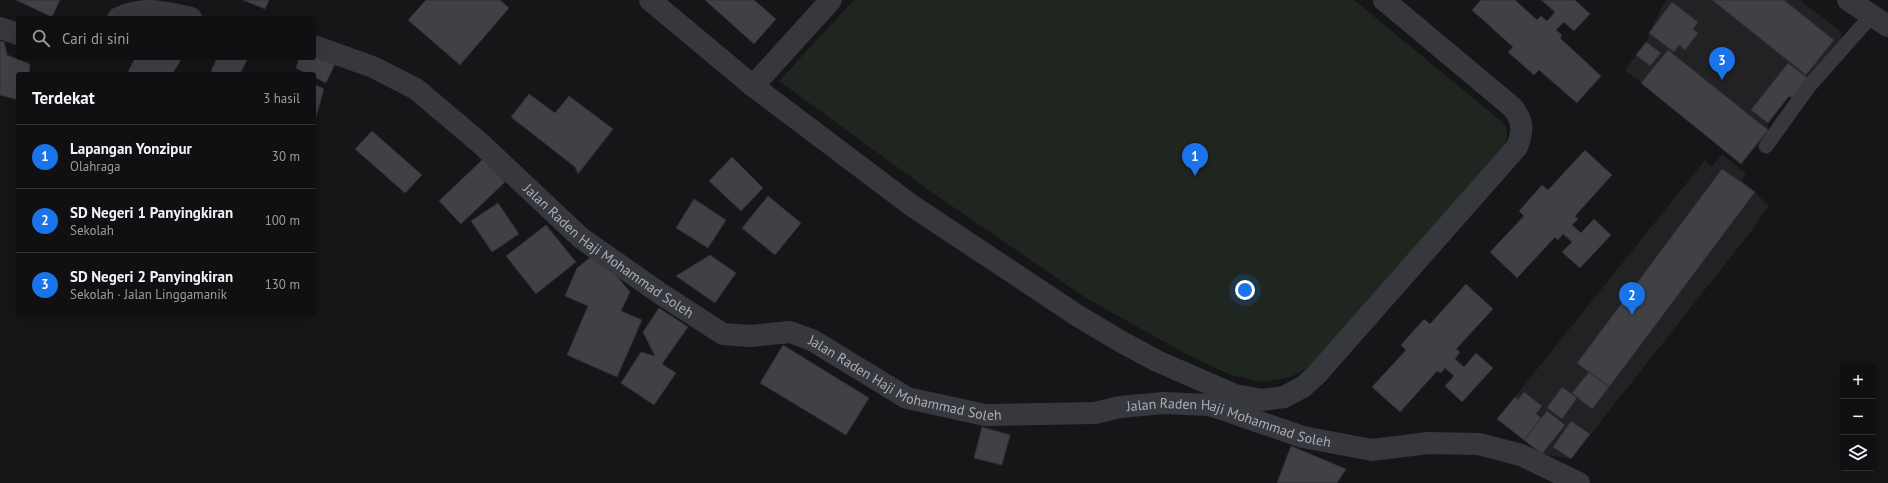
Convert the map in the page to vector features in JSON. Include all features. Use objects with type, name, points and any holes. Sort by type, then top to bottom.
[{"type":"street","points":[[650,0],[754,86],[911,205],[1078,316],[1157,361],[1235,395],[1263,400],[1284,396],[1303,387],[1317,374],[1517,147],[1522,135],[1522,122],[1512,107],[1384,0]]},
{"type":"street","points":[[754,86],[831,0]]},
{"type":"street","points":[[1848,0],[1880,20]]},
{"type":"street","points":[[123,16],[154,10],[182,16]]},
{"type":"street","points":[[0,28],[16,33]]},
{"type":"street","name":"Jalan Raden Haji Mohammad Soleh","points":[[316,47],[373,67],[416,89],[480,143],[581,238],[661,294],[723,334],[750,336],[790,332],[812,340],[907,398],[985,415],[1095,413],[1120,407],[1163,403],[1210,405],[1303,437],[1372,450],[1428,443],[1479,444],[1521,455],[1579,483]]},
{"type":"lane","points":[[1766,146],[1810,86],[1880,20]]},
{"type":"shaded area","points":[[854,0],[1354,0],[1502,122],[1507,131],[1506,139],[1504,146],[1311,366],[1291,377],[1262,382],[1228,374],[1186,354],[1086,298],[930,191],[779,81]]},
{"type":"shaded area","points":[[1666,0],[1800,0],[1842,33],[1839,43],[1792,98],[1789,96],[1768,123],[1768,130],[1741,163],[1625,70],[1646,42]]},
{"type":"shaded area","points":[[1722,154],[1746,174],[1742,180],[1769,206],[1749,234],[1571,459],[1542,454],[1497,419],[1705,160],[1712,167]]},
{"type":"building","points":[[16,0],[60,0],[52,16]]},
{"type":"building","points":[[243,0],[269,0],[265,9]]},
{"type":"building","points":[[426,0],[500,0],[509,8],[460,65],[408,20]]},
{"type":"building","points":[[705,0],[754,0],[776,19],[754,44]]},
{"type":"building","points":[[1481,0],[1515,0],[1537,20],[1541,16],[1547,21],[1555,12],[1541,0],[1575,0],[1590,14],[1574,31],[1564,22],[1556,30],[1562,35],[1560,38],[1601,76],[1577,103],[1539,70],[1534,75],[1508,52],[1513,47],[1472,10]]},
{"type":"building","points":[[1712,0],[1784,0],[1834,40],[1806,75]]},
{"type":"building","points":[[1672,2],[1698,22],[1693,29],[1698,33],[1685,50],[1679,45],[1674,52],[1649,33]]},
{"type":"building","points":[[0,41],[4,42],[7,55],[16,59],[16,60],[30,64],[29,72],[16,72],[16,99],[0,95]]},
{"type":"building","points":[[1646,42],[1661,53],[1650,66],[1636,55]]},
{"type":"building","points":[[1668,50],[1768,130],[1741,164],[1641,83]]},
{"type":"building","points":[[316,55],[335,64],[326,83],[316,78],[316,72],[303,72],[296,68],[298,60],[316,60]]},
{"type":"building","points":[[134,60],[180,60],[173,72],[128,72]]},
{"type":"building","points":[[216,60],[247,60],[241,72],[211,71]]},
{"type":"building","points":[[1788,63],[1808,78],[1792,98],[1789,96],[1768,123],[1751,110]]},
{"type":"building","points":[[316,85],[324,89],[316,117]]},
{"type":"building","points":[[529,94],[555,113],[569,96],[613,129],[578,174],[575,167],[511,117]]},
{"type":"building","points":[[372,131],[422,175],[405,193],[355,149]]},
{"type":"building","points":[[1585,150],[1612,175],[1575,216],[1578,219],[1572,225],[1581,233],[1594,219],[1611,235],[1580,268],[1562,252],[1572,242],[1563,234],[1558,240],[1555,237],[1517,278],[1490,252],[1524,216],[1519,211],[1542,185],[1548,190]]},
{"type":"building","points":[[732,157],[763,188],[741,211],[709,181]]},
{"type":"building","points":[[483,159],[505,182],[461,224],[439,201]]},
{"type":"building","points":[[1722,169],[1755,192],[1609,387],[1577,363]]},
{"type":"building","points":[[768,196],[801,223],[775,255],[742,228]]},
{"type":"building","points":[[694,199],[726,220],[708,248],[676,228]]},
{"type":"building","points":[[498,203],[519,234],[492,252],[471,221]]},
{"type":"building","points":[[546,225],[576,262],[536,294],[506,256]]},
{"type":"building","points":[[597,252],[630,292],[621,311],[642,320],[617,377],[567,355],[588,306],[565,296],[577,268]]},
{"type":"building","points":[[710,255],[736,273],[715,303],[676,276]]},
{"type":"building","points":[[1466,284],[1493,309],[1456,349],[1460,352],[1455,359],[1464,367],[1476,353],[1493,368],[1462,402],[1445,386],[1454,376],[1445,368],[1441,373],[1437,371],[1400,412],[1372,387],[1406,350],[1401,345],[1424,319],[1430,324]]},
{"type":"building","points":[[659,308],[688,327],[662,364],[676,373],[654,405],[621,383],[641,352],[655,356],[643,332]]},
{"type":"building","points":[[783,345],[869,398],[846,435],[760,383]]},
{"type":"building","points":[[1589,372],[1609,387],[1592,409],[1572,393]]},
{"type":"building","points":[[1562,387],[1577,398],[1562,419],[1547,408]]},
{"type":"building","points":[[1524,392],[1542,406],[1536,414],[1541,418],[1524,440],[1497,419],[1515,397],[1518,400]]},
{"type":"building","points":[[1547,411],[1565,425],[1542,454],[1524,440]]},
{"type":"building","points":[[1571,421],[1590,434],[1571,459],[1553,447]]},
{"type":"building","points":[[982,427],[1010,435],[1002,465],[974,458]]},
{"type":"building","points":[[1291,446],[1346,469],[1337,483],[1277,483]]},
{"type":"place","name":"SD Negeri 2 Panyingkiran","points":[[1722,80]]},
{"type":"place","name":"Lapangan Yonzipur","points":[[1195,176]]},
{"type":"place","name":"SD Negeri 1 Panyingkiran","points":[[1632,315]]}]
